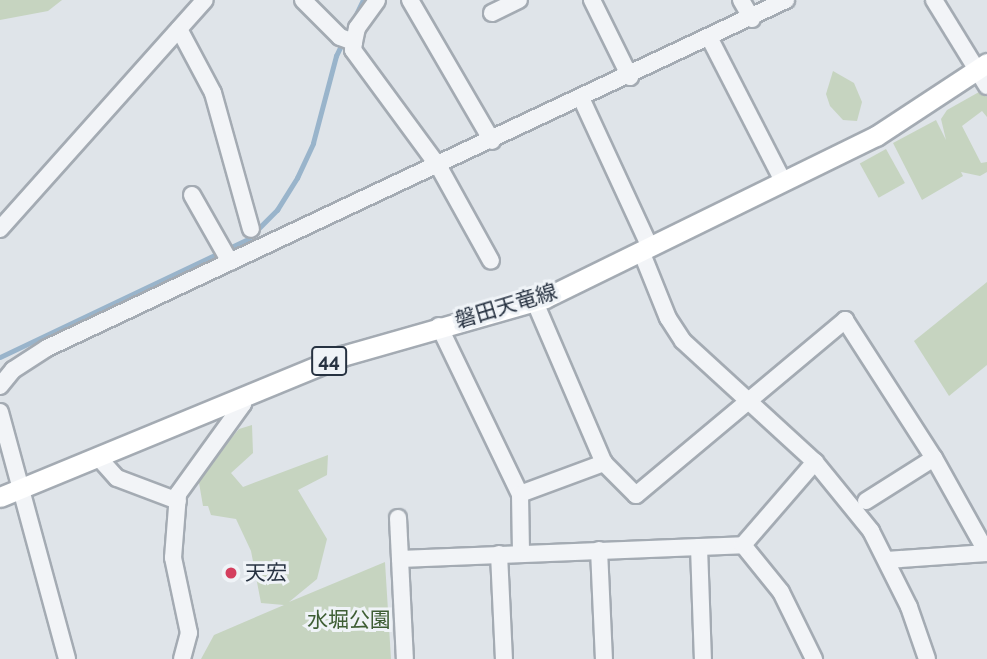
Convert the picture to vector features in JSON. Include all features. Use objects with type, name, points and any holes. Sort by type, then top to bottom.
[{"type":"main road","name":"磐田天竜線","points":[[0,497],[342,356],[534,300],[876,136],[983,74]]},
{"type":"street","points":[[303,0],[340,37],[354,42]]},
{"type":"street","points":[[377,0],[357,27],[353,50],[439,167],[491,261]]},
{"type":"street","points":[[410,0],[492,141]]},
{"type":"street","points":[[492,13],[520,0]]},
{"type":"street","points":[[592,0],[630,77]]},
{"type":"street","points":[[741,0],[752,19]]},
{"type":"street","points":[[0,386],[13,370],[47,348],[582,100],[786,0]]},
{"type":"street","points":[[934,0],[983,74]]},
{"type":"street","points":[[0,229],[201,2]]},
{"type":"street","points":[[179,29],[213,93],[251,229]]},
{"type":"street","points":[[710,38],[783,181]]},
{"type":"street","points":[[582,100],[645,249],[668,318],[683,341],[837,485],[887,559],[927,659]]},
{"type":"street","points":[[192,195],[230,262]]},
{"type":"street","points":[[0,210],[24,201]]},
{"type":"street","points":[[534,300],[604,463],[636,495],[746,399],[845,320],[934,458],[987,553],[887,559]]},
{"type":"street","points":[[439,326],[520,494],[521,552]]},
{"type":"street","points":[[182,659],[189,633],[173,558],[178,501],[243,404],[242,397]]},
{"type":"street","points":[[0,412],[67,659]]},
{"type":"street","points":[[98,457],[117,478],[178,501]]},
{"type":"street","points":[[866,501],[934,458]]},
{"type":"street","points":[[400,559],[743,545],[815,462]]},
{"type":"street","points":[[520,494],[604,463]]},
{"type":"street","points":[[398,517],[405,659]]},
{"type":"street","points":[[743,545],[781,592],[814,659]]},
{"type":"street","points":[[699,547],[704,659]]},
{"type":"street","points":[[599,550],[604,659]]},
{"type":"street","points":[[499,554],[504,659]]},
{"type":"green space","points":[[0,0],[62,0],[48,11],[0,20]]},
{"type":"green space","points":[[833,71],[854,83],[862,102],[857,121],[843,120],[830,106],[826,94]]},
{"type":"green space","points":[[979,92],[987,97],[987,117],[982,111],[962,126],[981,163],[987,162],[987,172],[980,176],[961,172],[963,176],[922,200],[893,143],[936,120],[946,140],[941,119],[947,110]]},
{"type":"green space","points":[[886,149],[905,183],[879,198],[860,164]]},
{"type":"green space","points":[[987,282],[987,365],[949,396],[914,341]]},
{"type":"green space","name":"水堀公園","points":[[252,425],[253,453],[231,473],[243,487],[328,455],[327,475],[298,490],[327,539],[317,579],[289,602],[385,562],[391,659],[201,659],[214,635],[284,605],[261,603],[251,551],[236,519],[211,515],[208,506],[203,506],[198,477],[239,429]]},
{"type":"waterway","points":[[227,249],[248,239],[277,210],[297,178],[313,143],[336,56],[363,0]]},
{"type":"waterway","points":[[0,357],[219,253]]},
{"type":"place","name":"天宏","points":[[231,573]]}]
